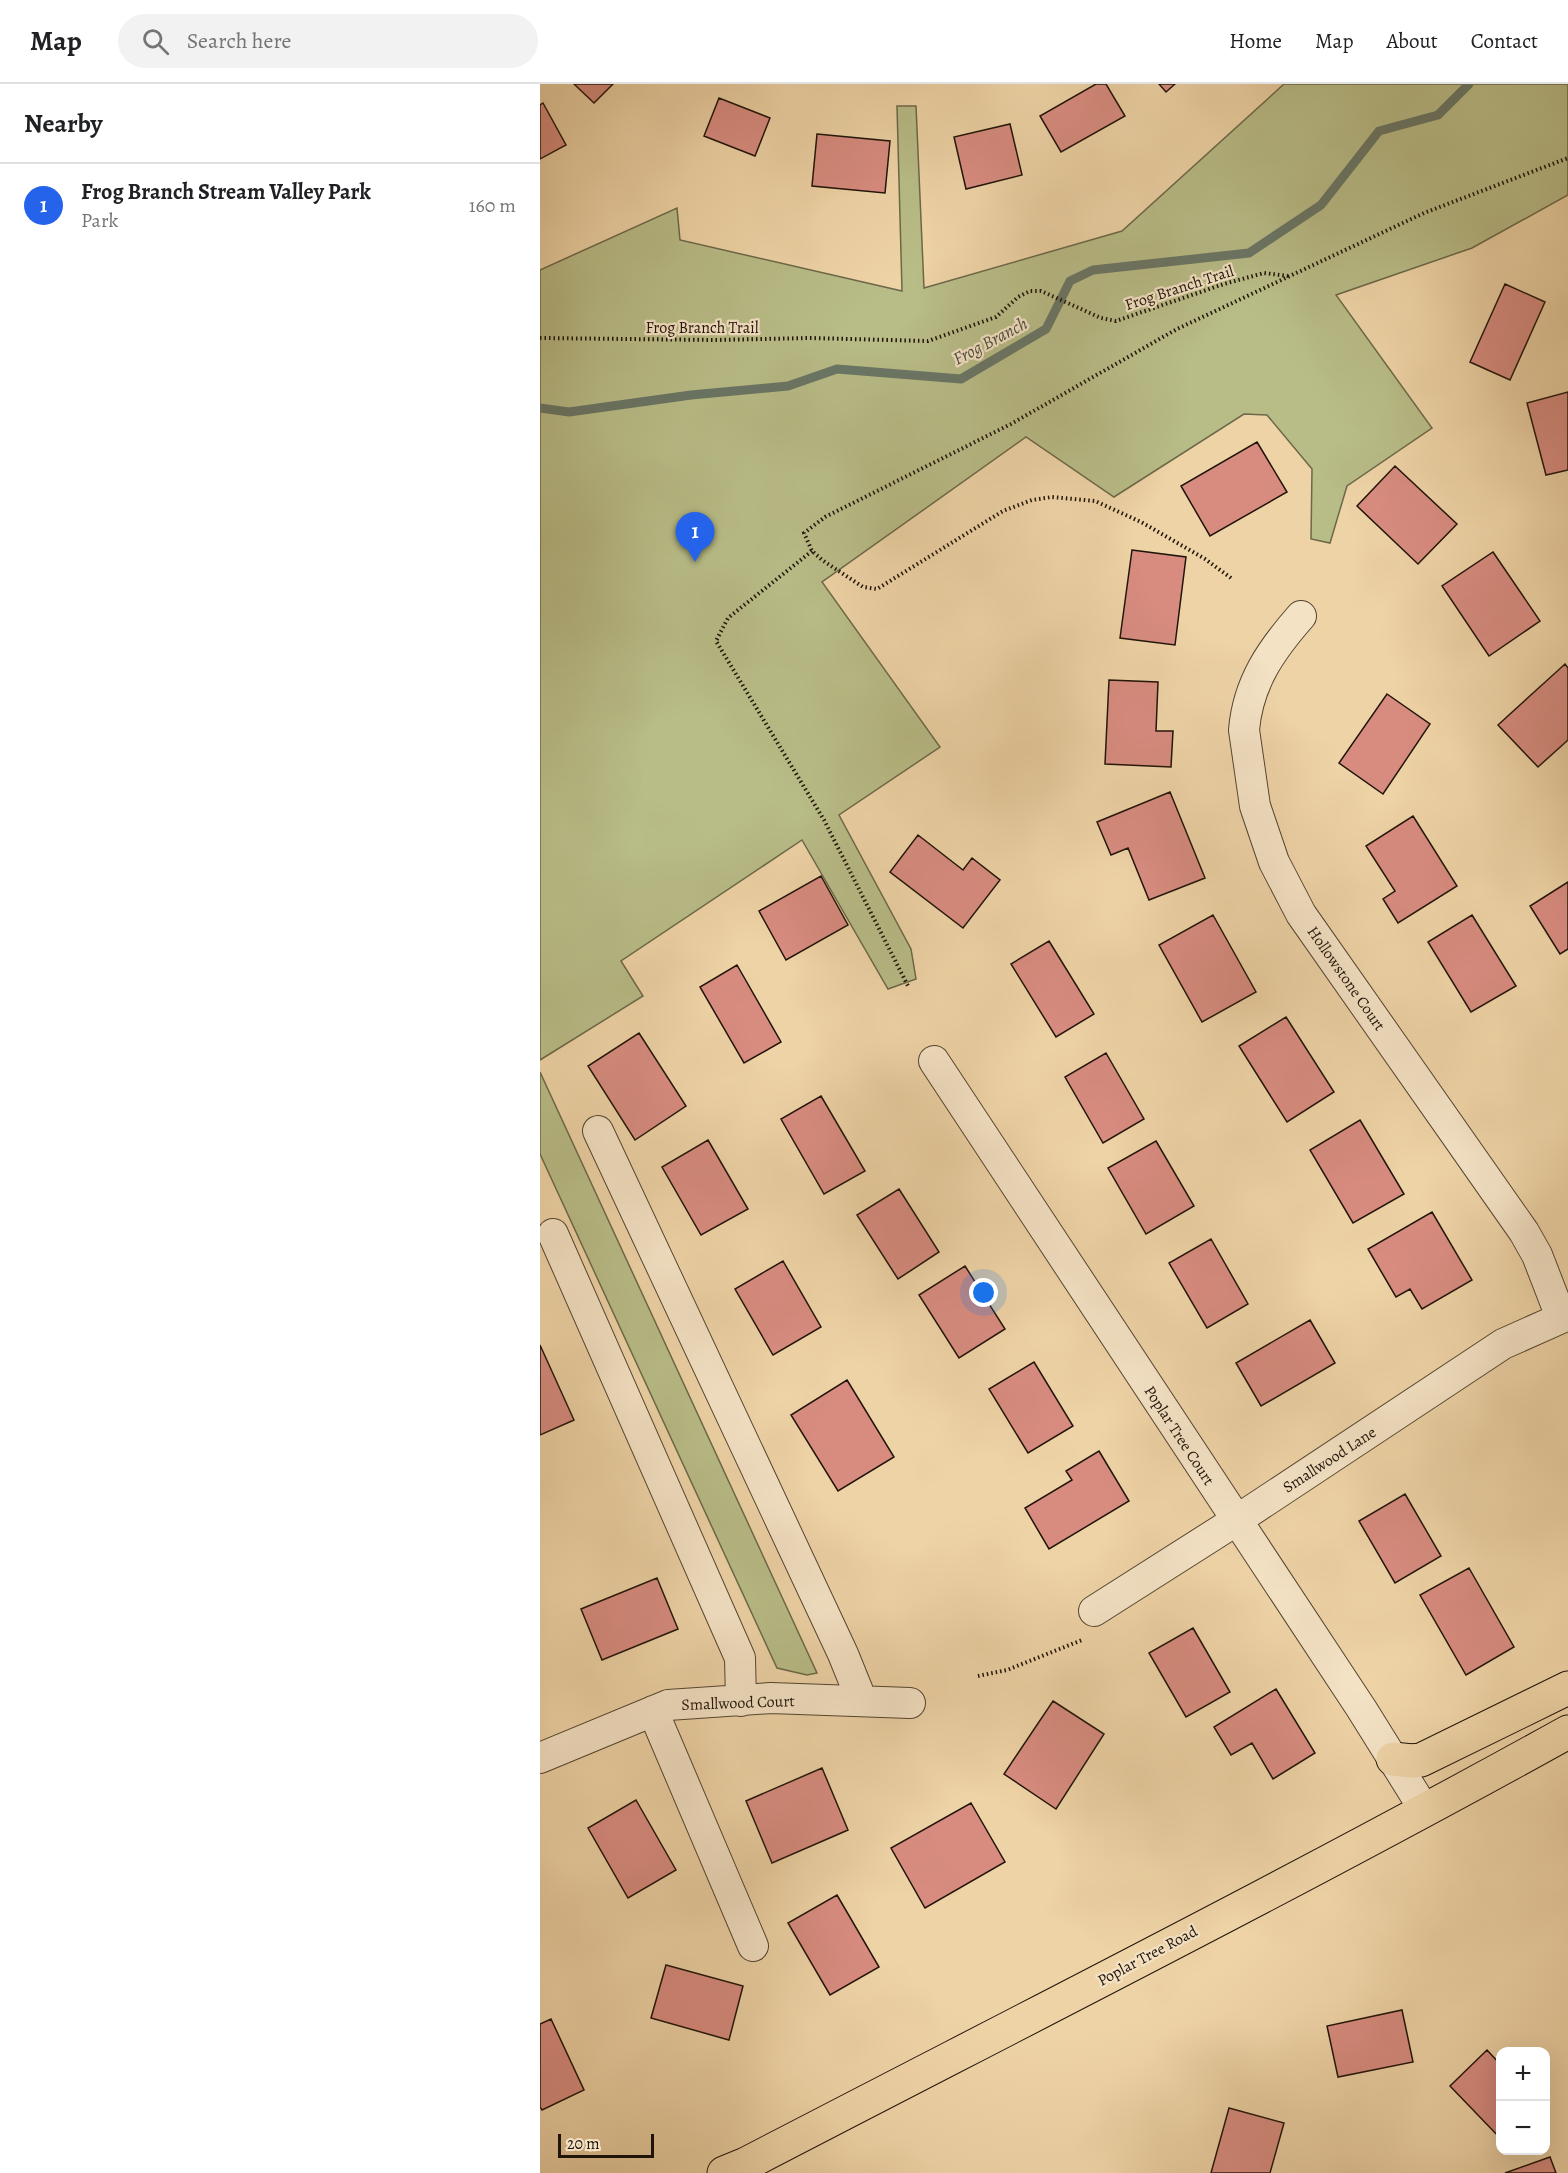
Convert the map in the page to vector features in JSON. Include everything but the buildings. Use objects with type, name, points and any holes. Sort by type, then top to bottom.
[{"type":"main road","points":[[1393,1760],[1421,1760],[1568,1688]]},
{"type":"main road","name":"Poplar Tree Road","points":[[724,2173],[788,2143],[1568,1732]]},
{"type":"street","name":"Hollowstone Court","points":[[1301,616],[1274,647],[1256,682],[1245,721],[1255,806],[1274,862],[1301,914],[1524,1232],[1537,1255],[1564,1316]]},
{"type":"street","name":"Poplar Tree Court","points":[[934,1061],[1361,1708],[1424,1809]]},
{"type":"street","points":[[598,1131],[843,1654],[862,1701]]},
{"type":"street","points":[[553,1234],[740,1658],[741,1701]]},
{"type":"street","name":"Smallwood Lane","points":[[1093,1623],[1237,1520],[1503,1344],[1564,1316]]},
{"type":"street","name":"Smallwood Court","points":[[540,1758],[668,1705],[771,1698],[910,1703]]},
{"type":"street","points":[[653,1711],[753,1946]]},
{"type":"path","name":"Frog Branch Trail","points":[[540,338],[715,340],[810,338],[928,341],[996,317],[1018,297],[1030,291],[1041,291],[1101,318],[1116,321],[1224,284],[1264,273],[1289,276],[1424,213],[1568,158]]},
{"type":"path","points":[[1231,578],[1205,559],[1141,522],[1095,501],[1052,497],[1032,500],[1003,511],[877,589],[863,587],[822,560],[812,551],[804,533],[825,517],[1011,424],[1177,329],[1289,276]]},
{"type":"path","points":[[812,551],[728,618],[716,640],[824,820],[908,986]]},
{"type":"path","points":[[978,1676],[1007,1670],[1093,1623]]},
{"type":"green space","points":[[1284,84],[1568,84],[1568,195],[1472,248],[1336,295],[1432,428],[1347,486],[1330,543],[1311,539],[1312,469],[1267,415],[1244,414],[1114,497],[1026,437],[822,582],[940,747],[839,815],[911,949],[916,979],[888,989],[802,840],[621,961],[643,996],[540,1060],[540,270],[677,208],[680,240],[902,291],[897,106],[916,106],[924,288],[1122,231]]},
{"type":"green space","points":[[540,1072],[817,1673],[807,1675],[777,1668],[540,1154]]},
{"type":"waterway","name":"Frog Branch","points":[[540,408],[569,412],[691,395],[788,386],[837,369],[961,379],[1046,329],[1070,281],[1093,270],[1249,253],[1321,205],[1379,131],[1438,115],[1469,84]]},
{"type":"place","name":"Frog Branch Stream Valley Park","points":[[695,562]]}]
